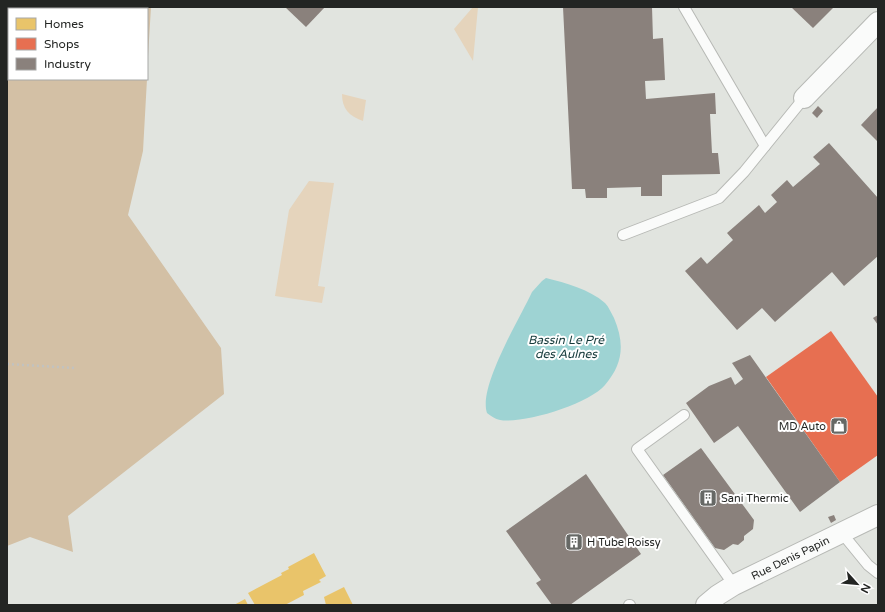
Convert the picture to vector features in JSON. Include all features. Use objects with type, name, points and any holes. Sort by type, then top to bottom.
[{"type":"street","points":[[804,98],[878,22]]},
{"type":"street","name":"Rue Denis Papin","points":[[706,605],[718,594],[734,585],[878,515]]},
{"type":"lane","points":[[684,7],[765,146]]},
{"type":"lane","points":[[623,235],[719,198],[765,146],[804,98]]},
{"type":"lane","points":[[684,415],[637,450],[734,585]]},
{"type":"lane","points":[[841,532],[868,564],[878,573]]},
{"type":"path","points":[[7,364],[75,368]]},
{"type":"shaded area","points":[[7,7],[151,7],[148,56],[148,8],[8,8],[8,80],[147,80],[143,151],[128,215],[221,348],[224,394],[68,516],[73,552],[30,537],[7,546]]},
{"type":"shaded area","points":[[473,7],[478,7],[473,61],[454,29]]},
{"type":"shaded area","points":[[342,94],[366,100],[363,121],[354,117],[347,111],[343,104]]},
{"type":"shaded area","points":[[309,181],[334,183],[318,286],[325,287],[322,303],[275,296],[289,210]]},
{"type":"water","name":"Bassin Le Pré des Aulnes","points":[[546,278],[585,290],[605,303],[618,327],[621,345],[619,361],[616,369],[605,385],[585,399],[540,416],[524,419],[498,420],[487,413],[486,401],[494,370],[532,292]]},
{"type":"building: Homes","points":[[314,553],[326,576],[319,580],[321,582],[303,591],[304,595],[285,605],[255,605],[248,593],[282,575],[281,573],[289,569],[288,567]]},
{"type":"building: Homes","points":[[344,587],[353,605],[326,605],[324,597]]},
{"type":"building: Homes","points":[[245,599],[248,605],[234,605]]},
{"type":"building: Shops","name":"MD Auto","points":[[831,331],[878,397],[878,455],[840,482],[766,377]]},
{"type":"building: Industry","points":[[285,7],[325,7],[306,27]]},
{"type":"building: Industry","points":[[563,7],[652,7],[653,39],[663,38],[665,80],[645,81],[646,99],[715,93],[716,114],[710,114],[712,153],[718,153],[720,174],[662,175],[662,196],[641,196],[641,187],[607,188],[607,198],[586,198],[585,189],[572,189]]},
{"type":"building: Industry","points":[[791,7],[834,7],[813,28]]},
{"type":"building: Industry","points":[[818,106],[823,111],[817,118],[812,113]]},
{"type":"building: Industry","points":[[878,107],[878,142],[861,125]]},
{"type":"building: Industry","points":[[829,143],[878,198],[878,256],[844,286],[832,272],[775,322],[762,308],[737,330],[685,271],[701,257],[707,264],[733,240],[727,233],[759,205],[765,213],[777,202],[771,195],[787,180],[793,187],[820,164],[813,157]]},
{"type":"building: Industry","points":[[878,315],[878,325],[873,318]]},
{"type":"building: Industry","points":[[750,355],[840,482],[800,512],[738,426],[714,443],[686,403],[709,386],[731,377],[735,385],[743,379],[732,363]]},
{"type":"building: Industry","name":"Sani Thermic","points":[[701,448],[754,520],[753,529],[744,536],[744,540],[738,545],[733,544],[724,550],[715,548],[663,475]]},
{"type":"building: Industry","name":"H Tube Roissy","points":[[586,474],[641,554],[570,605],[552,605],[536,583],[541,580],[506,531]]},
{"type":"building: Industry","points":[[834,515],[836,520],[831,523],[828,517]]},
{"type":"place","name":"MD Auto","points":[[839,426]]},
{"type":"place","name":"Sani Thermic","points":[[708,498]]},
{"type":"place","name":"H Tube Roissy","points":[[574,542]]}]
